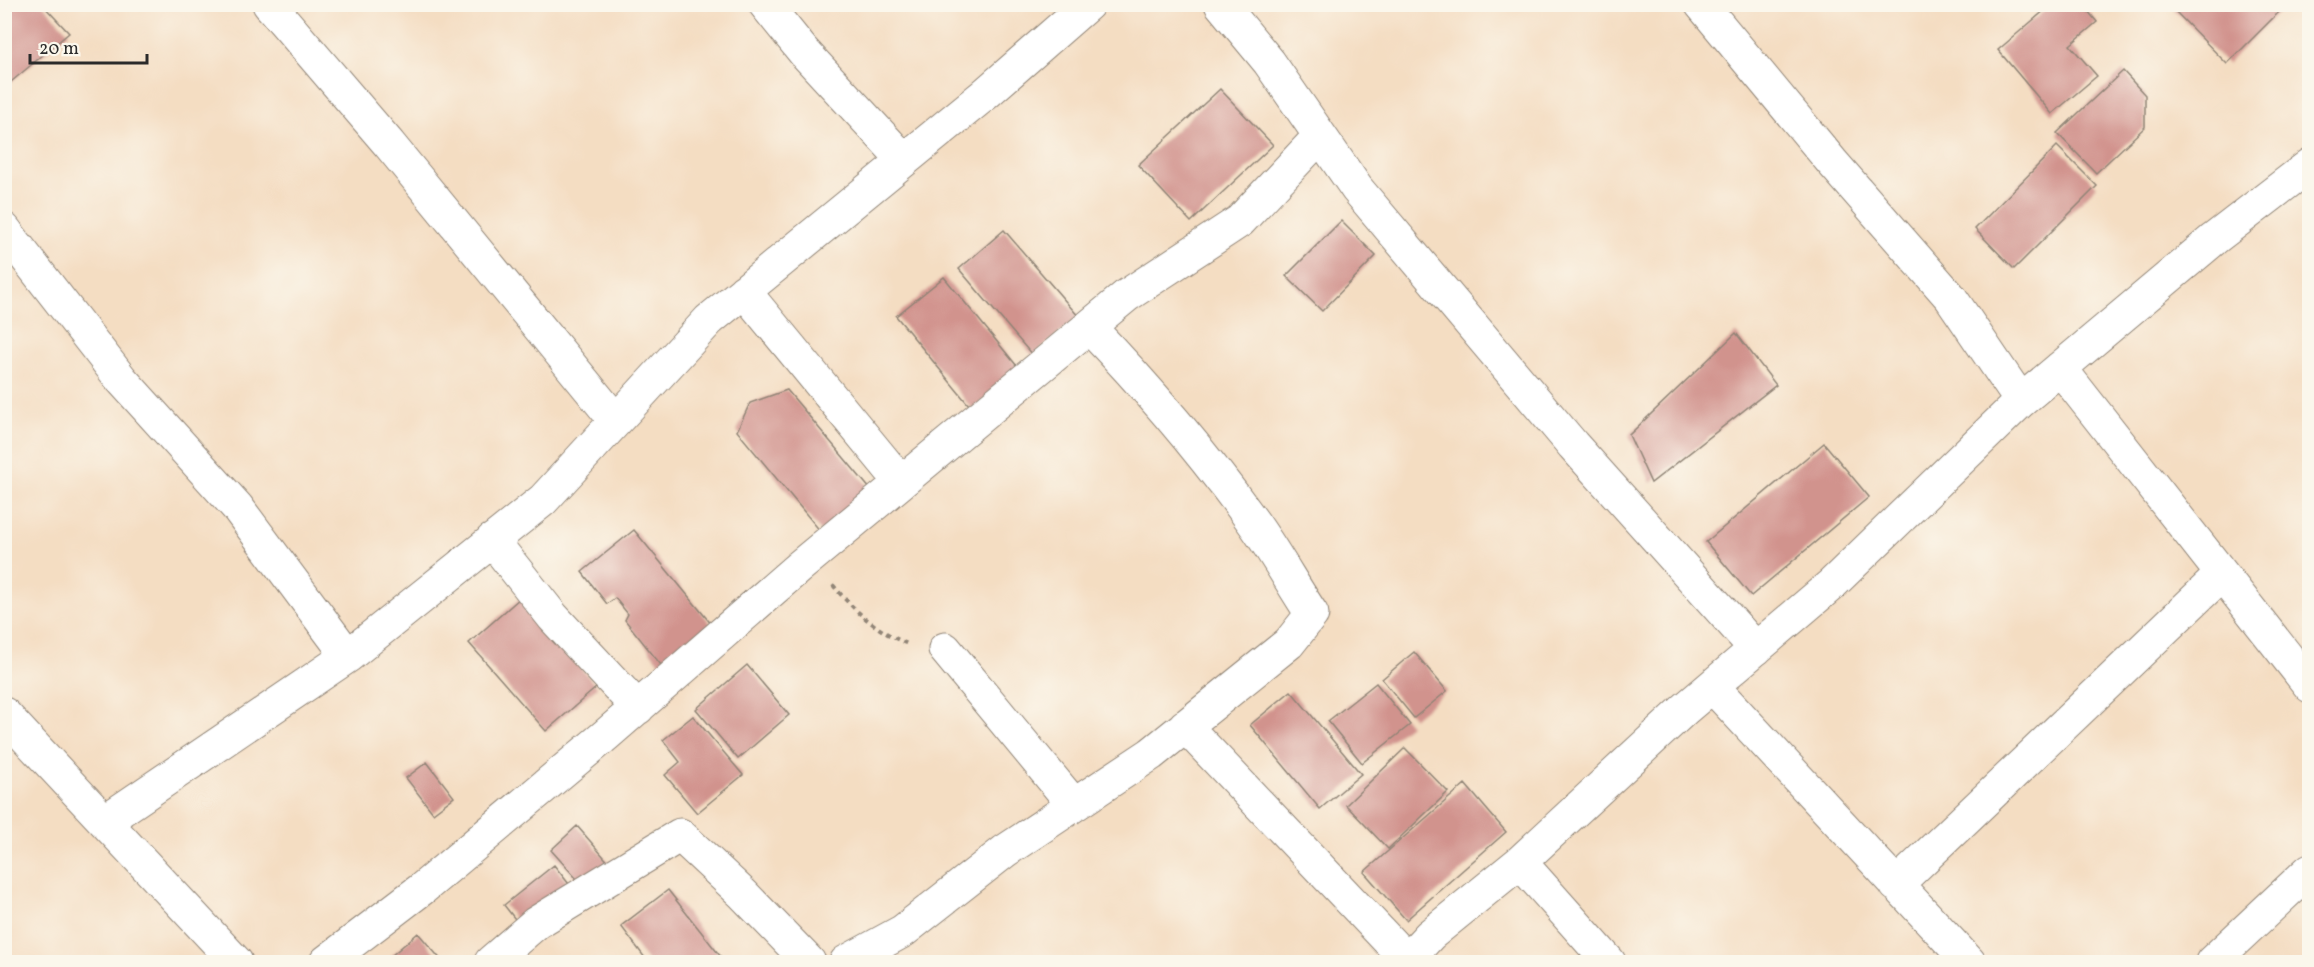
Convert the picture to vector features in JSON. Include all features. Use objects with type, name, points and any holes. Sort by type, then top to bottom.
[{"type":"street","points":[[268,4],[389,144],[616,421]]},
{"type":"street","points":[[765,4],[803,51],[904,160]]},
{"type":"street","points":[[105,821],[348,656],[543,500],[709,320],[904,160],[1088,4]]},
{"type":"street","points":[[1221,4],[1269,62],[1357,189],[1542,410],[1756,650]]},
{"type":"street","points":[[1701,4],[1832,162],[1951,298],[2021,401]]},
{"type":"street","points":[[327,963],[423,888],[638,708],[809,558],[1126,296],[1240,221],[1320,136]]},
{"type":"street","points":[[1185,726],[1406,961],[1430,935],[1520,862],[1713,687],[1838,578],[2021,401],[2214,239],[2310,165]]},
{"type":"street","points":[[4,229],[121,379],[237,507],[348,656]]},
{"type":"street","points":[[744,291],[901,482]]},
{"type":"street","points":[[846,963],[903,931],[1005,851],[1151,754],[1289,643],[1312,614],[1254,524],[1199,451],[1135,374],[1089,327]]},
{"type":"street","points":[[2060,368],[2310,686]]},
{"type":"street","points":[[492,540],[553,617],[638,708]]},
{"type":"street","points":[[1896,885],[2221,575]]},
{"type":"street","points":[[945,649],[1074,805]]},
{"type":"street","points":[[1713,687],[1969,963]]},
{"type":"street","points":[[4,714],[236,963]]},
{"type":"street","points":[[491,963],[536,923],[680,835],[743,894],[809,963]]},
{"type":"street","points":[[1520,862],[1610,963]]},
{"type":"street","points":[[2214,962],[2310,870]]},
{"type":"path","points":[[809,558],[847,602],[886,635],[911,645],[945,649]]},
{"type":"building","points":[[14,4],[42,4],[69,33],[5,87],[5,13]]},
{"type":"building","points":[[2052,4],[2082,4],[2097,22],[2070,45],[2097,76],[2052,114],[1998,50]]},
{"type":"building","points":[[2180,4],[2287,4],[2227,64],[2174,10]]},
{"type":"building","points":[[2123,71],[2145,95],[2145,127],[2096,173],[2057,133]]},
{"type":"building","points":[[1220,89],[1273,145],[1191,222],[1138,165]]},
{"type":"building","points":[[2057,146],[2097,186],[2014,269],[1975,229]]},
{"type":"building","points":[[1341,221],[1376,256],[1322,311],[1286,276]]},
{"type":"building","points":[[1004,230],[1079,317],[1033,356],[959,269]]},
{"type":"building","points":[[944,277],[1021,371],[973,410],[896,316]]},
{"type":"building","points":[[1736,333],[1776,385],[1651,483],[1629,435]]},
{"type":"building","points":[[787,390],[876,496],[826,538],[737,431],[750,403]]},
{"type":"building","points":[[1824,443],[1869,497],[1751,596],[1706,542]]},
{"type":"building","points":[[634,530],[712,625],[661,665],[625,620],[628,614],[615,598],[607,604],[582,572]]},
{"type":"building","points":[[520,598],[597,687],[546,731],[469,643]]},
{"type":"building","points":[[1414,652],[1447,691],[1414,718],[1382,679]]},
{"type":"building","points":[[747,665],[789,715],[738,759],[696,709]]},
{"type":"building","points":[[1376,683],[1410,725],[1362,763],[1328,721]]},
{"type":"building","points":[[1291,691],[1361,774],[1320,809],[1250,725]]},
{"type":"building","points":[[693,716],[743,775],[697,813],[665,775],[680,762],[663,740]]},
{"type":"building","points":[[1405,748],[1448,792],[1388,849],[1346,805]]},
{"type":"building","points":[[427,762],[454,797],[433,813],[406,778]]},
{"type":"building","points":[[1465,784],[1506,832],[1406,920],[1364,872]]},
{"type":"building","points":[[577,826],[610,864],[584,887],[551,850]]},
{"type":"building","points":[[554,865],[572,888],[522,928],[504,905]]},
{"type":"building","points":[[668,890],[725,962],[648,962],[621,926]]},
{"type":"building","points":[[418,933],[443,962],[384,962]]}]
